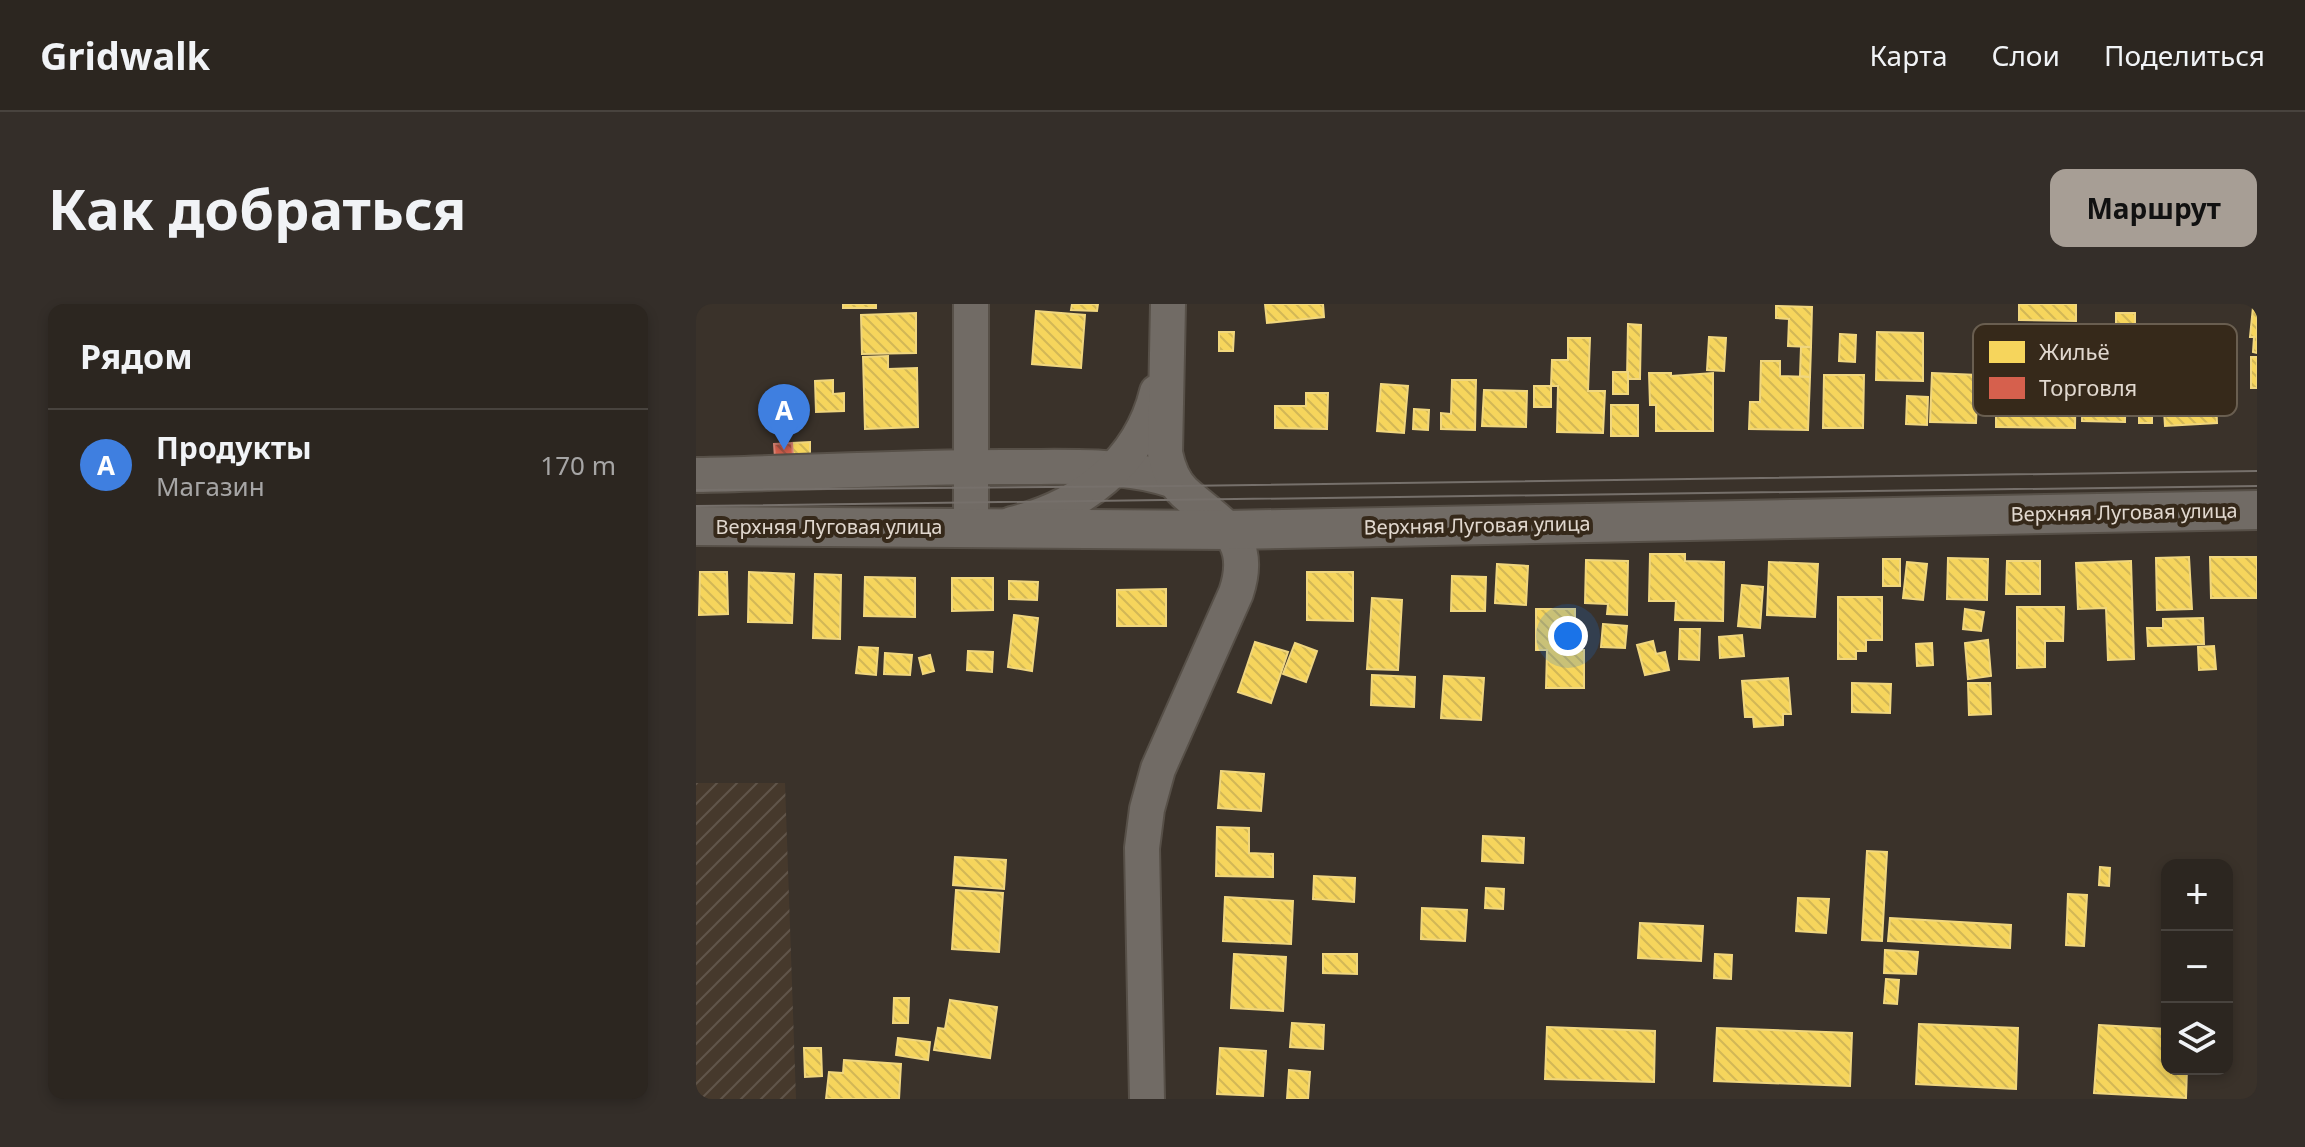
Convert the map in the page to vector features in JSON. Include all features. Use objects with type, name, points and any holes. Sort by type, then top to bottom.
[{"type":"main road","name":"Верхняя Луговая улица","points":[[696,526],[1227,530],[2257,510]]},
{"type":"street","points":[[971,304],[971,467],[985,527],[1061,507],[1118,468],[1145,428],[1154,406],[1167,338]]},
{"type":"street","points":[[1147,1099],[1142,848],[1147,809],[1158,769],[1241,580],[1242,559],[1236,542],[1227,530],[1175,481],[1165,453],[1168,304]]},
{"type":"street","points":[[696,475],[971,467],[1118,468],[1144,471],[1175,481]]},
{"type":"shaded area","points":[[696,783],[785,783],[796,1099],[696,1099]]},
{"type":"building: Жильё","points":[[843,304],[876,304],[876,308],[843,308]]},
{"type":"building: Жильё","points":[[1072,304],[1098,304],[1097,311],[1071,310]]},
{"type":"building: Жильё","points":[[1265,304],[1323,304],[1324,317],[1267,323]]},
{"type":"building: Жильё","points":[[2019,304],[2076,304],[2076,321],[2019,320]]},
{"type":"building: Жильё","points":[[1776,306],[1812,307],[1811,347],[1788,346],[1789,319],[1776,318]]},
{"type":"building: Жильё","points":[[2253,307],[2257,307],[2257,353],[2253,352],[2254,337],[2250,337]]},
{"type":"building: Жильё","points":[[1036,311],[1085,315],[1081,368],[1032,364]]},
{"type":"building: Жильё","points":[[916,313],[916,353],[862,354],[861,315]]},
{"type":"building: Жильё","points":[[2116,313],[2135,313],[2135,324],[2116,324]]},
{"type":"building: Жильё","points":[[1628,324],[1641,325],[1640,379],[1627,379]]},
{"type":"building: Жильё","points":[[1219,332],[1234,332],[1233,351],[1219,351]]},
{"type":"building: Жильё","points":[[1877,332],[1923,333],[1923,381],[1876,380]]},
{"type":"building: Жильё","points":[[1840,334],[1856,335],[1855,362],[1839,361]]},
{"type":"building: Жильё","points":[[1709,337],[1726,338],[1724,371],[1707,370]]},
{"type":"building: Жильё","points":[[1568,338],[1590,338],[1588,391],[1605,391],[1603,433],[1557,432],[1558,386],[1551,386],[1552,360],[1568,360]]},
{"type":"building: Жильё","points":[[1801,347],[1811,347],[1810,377],[1800,376]]},
{"type":"building: Жильё","points":[[888,356],[888,369],[917,368],[918,427],[865,429],[863,357]]},
{"type":"building: Жильё","points":[[2251,357],[2257,357],[2257,388],[2251,388]]},
{"type":"building: Жильё","points":[[1761,361],[1780,361],[1780,376],[1810,377],[1808,430],[1749,429],[1750,402],[1760,402]]},
{"type":"building: Жильё","points":[[1613,372],[1628,372],[1628,394],[1613,394]]},
{"type":"building: Жильё","points":[[1649,373],[1671,373],[1671,376],[1713,373],[1713,431],[1656,431],[1656,405],[1650,405]]},
{"type":"building: Жильё","points":[[1932,373],[1973,375],[1973,416],[1976,416],[1976,423],[1930,422]]},
{"type":"building: Жильё","points":[[1824,375],[1864,375],[1863,428],[1823,428]]},
{"type":"building: Жильё","points":[[833,380],[833,394],[844,393],[844,411],[816,412],[815,381]]},
{"type":"building: Жильё","points":[[1452,380],[1476,380],[1475,430],[1441,429],[1441,413],[1451,414]]},
{"type":"building: Жильё","points":[[1381,384],[1408,386],[1404,433],[1377,431]]},
{"type":"building: Жильё","points":[[1534,386],[1551,386],[1551,407],[1534,407]]},
{"type":"building: Жильё","points":[[1484,390],[1527,391],[1526,427],[1482,426]]},
{"type":"building: Жильё","points":[[1306,393],[1328,393],[1327,429],[1275,428],[1275,406],[1306,406]]},
{"type":"building: Жильё","points":[[1907,396],[1928,397],[1927,425],[1906,424]]},
{"type":"building: Жильё","points":[[1611,405],[1638,405],[1638,436],[1611,436]]},
{"type":"building: Жильё","points":[[1414,409],[1429,410],[1428,430],[1413,429]]},
{"type":"building: Жильё","points":[[1996,416],[2075,416],[2075,428],[1996,427]]},
{"type":"building: Жильё","points":[[2082,416],[2125,416],[2125,422],[2082,421]]},
{"type":"building: Жильё","points":[[2139,416],[2152,416],[2152,423],[2139,423]]},
{"type":"building: Жильё","points":[[2164,416],[2217,416],[2217,423],[2165,426]]},
{"type":"building: Жильё","points":[[810,442],[810,457],[793,457],[792,443]]},
{"type":"building: Жильё","points":[[1650,554],[1685,554],[1685,561],[1724,562],[1723,621],[1675,620],[1676,601],[1649,601]]},
{"type":"building: Жильё","points":[[2189,557],[2192,609],[2157,610],[2156,558]]},
{"type":"building: Жильё","points":[[2210,557],[2257,557],[2257,598],[2211,598]]},
{"type":"building: Жильё","points":[[1948,558],[1988,559],[1987,600],[1947,599]]},
{"type":"building: Жильё","points":[[1883,559],[1900,559],[1900,586],[1883,586]]},
{"type":"building: Жильё","points":[[1586,560],[1628,561],[1627,615],[1607,614],[1608,604],[1585,603]]},
{"type":"building: Жильё","points":[[2007,561],[2040,561],[2040,594],[2006,594]]},
{"type":"building: Жильё","points":[[2131,561],[2134,659],[2108,660],[2106,608],[2078,609],[2076,563]]},
{"type":"building: Жильё","points":[[1769,562],[1818,564],[1815,617],[1767,615]]},
{"type":"building: Жильё","points":[[1907,562],[1927,564],[1923,600],[1903,598]]},
{"type":"building: Жильё","points":[[1497,564],[1528,566],[1526,605],[1495,603]]},
{"type":"building: Жильё","points":[[700,572],[727,572],[728,614],[699,615]]},
{"type":"building: Жильё","points":[[749,572],[794,574],[792,623],[748,622]]},
{"type":"building: Жильё","points":[[1307,572],[1353,572],[1353,621],[1307,620]]},
{"type":"building: Жильё","points":[[815,574],[841,575],[840,639],[813,638]]},
{"type":"building: Жильё","points":[[1452,576],[1486,577],[1485,611],[1451,611]]},
{"type":"building: Жильё","points":[[865,577],[915,578],[915,617],[864,616]]},
{"type":"building: Жильё","points":[[952,578],[993,578],[993,610],[952,611]]},
{"type":"building: Жильё","points":[[1009,581],[1038,582],[1037,600],[1009,599]]},
{"type":"building: Жильё","points":[[1742,585],[1763,587],[1760,628],[1738,626]]},
{"type":"building: Жильё","points":[[1166,589],[1166,626],[1117,626],[1117,590]]},
{"type":"building: Жильё","points":[[1838,597],[1882,597],[1882,640],[1866,640],[1866,651],[1856,651],[1856,659],[1838,659]]},
{"type":"building: Жильё","points":[[1372,598],[1402,600],[1398,670],[1367,669]]},
{"type":"building: Жильё","points":[[2017,607],[2064,607],[2063,641],[2045,641],[2045,667],[2017,668]]},
{"type":"building: Жильё","points":[[1536,609],[1575,609],[1575,650],[1584,650],[1584,688],[1546,688],[1547,650],[1536,650]]},
{"type":"building: Жильё","points":[[1965,609],[1984,612],[1981,631],[1963,629]]},
{"type":"building: Жильё","points":[[1014,615],[1038,618],[1032,671],[1008,667]]},
{"type":"building: Жильё","points":[[2203,618],[2204,644],[2148,646],[2147,628],[2163,628],[2163,619]]},
{"type":"building: Жильё","points":[[1603,624],[1627,626],[1625,648],[1601,647]]},
{"type":"building: Жильё","points":[[1680,629],[1700,629],[1699,660],[1679,659]]},
{"type":"building: Жильё","points":[[1742,635],[1744,656],[1720,658],[1719,637]]},
{"type":"building: Жильё","points":[[1988,640],[1991,676],[1968,679],[1965,643]]},
{"type":"building: Жильё","points":[[1653,641],[1656,654],[1665,652],[1669,670],[1645,675],[1637,645]]},
{"type":"building: Жильё","points":[[1255,642],[1288,652],[1271,703],[1238,692]]},
{"type":"building: Жильё","points":[[1295,643],[1317,651],[1306,682],[1283,674]]},
{"type":"building: Жильё","points":[[1932,643],[1933,665],[1917,666],[1916,644]]},
{"type":"building: Жильё","points":[[2214,646],[2216,669],[2199,670],[2198,647]]},
{"type":"building: Жильё","points":[[859,647],[878,648],[876,675],[856,673]]},
{"type":"building: Жильё","points":[[968,651],[993,652],[992,672],[967,670]]},
{"type":"building: Жильё","points":[[885,653],[912,655],[910,675],[884,674]]},
{"type":"building: Жильё","points":[[930,655],[934,671],[923,674],[919,658]]},
{"type":"building: Жильё","points":[[1372,675],[1415,677],[1414,707],[1371,705]]},
{"type":"building: Жильё","points":[[1444,676],[1484,678],[1481,720],[1441,718]]},
{"type":"building: Жильё","points":[[1788,678],[1791,714],[1783,714],[1783,725],[1754,727],[1753,717],[1745,717],[1742,681]]},
{"type":"building: Жильё","points":[[1852,683],[1891,684],[1890,713],[1852,712]]},
{"type":"building: Жильё","points":[[1968,683],[1990,683],[1991,714],[1969,715]]},
{"type":"building: Жильё","points":[[1221,771],[1264,774],[1261,811],[1218,808]]},
{"type":"building: Жильё","points":[[1217,827],[1249,828],[1249,853],[1273,854],[1273,877],[1216,876]]},
{"type":"building: Жильё","points":[[1483,836],[1524,838],[1523,863],[1482,861]]},
{"type":"building: Жильё","points":[[1867,851],[1887,852],[1882,941],[1862,940]]},
{"type":"building: Жильё","points":[[955,857],[1006,860],[1004,889],[953,885]]},
{"type":"building: Жильё","points":[[2100,867],[2110,868],[2109,886],[2099,885]]},
{"type":"building: Жильё","points":[[1314,876],[1355,878],[1354,902],[1313,899]]},
{"type":"building: Жильё","points":[[1486,888],[1504,889],[1503,909],[1485,908]]},
{"type":"building: Жильё","points":[[956,890],[1003,893],[999,952],[952,949]]},
{"type":"building: Жильё","points":[[2068,894],[2087,895],[2084,946],[2066,945]]},
{"type":"building: Жильё","points":[[1225,897],[1293,901],[1291,944],[1223,941]]},
{"type":"building: Жильё","points":[[1798,898],[1829,899],[1826,933],[1796,931]]},
{"type":"building: Жильё","points":[[1422,908],[1467,910],[1465,941],[1421,939]]},
{"type":"building: Жильё","points":[[1890,918],[2011,925],[2010,948],[1888,941]]},
{"type":"building: Жильё","points":[[1640,923],[1703,926],[1701,961],[1638,958]]},
{"type":"building: Жильё","points":[[1885,950],[1918,952],[1916,974],[1884,973]]},
{"type":"building: Жильё","points":[[1234,954],[1286,957],[1283,1011],[1231,1008]]},
{"type":"building: Жильё","points":[[1323,954],[1357,954],[1357,974],[1323,973]]},
{"type":"building: Жильё","points":[[1715,954],[1732,955],[1731,979],[1714,978]]},
{"type":"building: Жильё","points":[[1886,979],[1899,980],[1897,1004],[1884,1003]]},
{"type":"building: Жильё","points":[[894,998],[909,998],[908,1023],[893,1023]]},
{"type":"building: Жильё","points":[[950,1000],[997,1007],[990,1058],[934,1050],[938,1028],[945,1029]]},
{"type":"building: Жильё","points":[[1292,1023],[1324,1025],[1323,1049],[1290,1047]]},
{"type":"building: Жильё","points":[[1919,1024],[2018,1028],[2016,1089],[1916,1084]]},
{"type":"building: Жильё","points":[[2099,1025],[2161,1029],[2161,1075],[2187,1075],[2186,1098],[2094,1093]]},
{"type":"building: Жильё","points":[[1547,1027],[1655,1031],[1654,1082],[1545,1079]]},
{"type":"building: Жильё","points":[[1717,1028],[1852,1033],[1850,1086],[1714,1081]]},
{"type":"building: Жильё","points":[[898,1038],[930,1042],[928,1060],[896,1055]]},
{"type":"building: Жильё","points":[[804,1048],[821,1048],[822,1076],[805,1077]]},
{"type":"building: Жильё","points":[[1220,1048],[1266,1051],[1263,1096],[1217,1094]]},
{"type":"building: Жильё","points":[[844,1060],[901,1064],[899,1099],[826,1099],[829,1072],[843,1073]]},
{"type":"building: Жильё","points":[[1289,1070],[1310,1072],[1308,1099],[1287,1099]]},
{"type":"building: Торговля","points":[[792,443],[793,457],[775,458],[774,444]]},
{"type":"tram line","points":[[696,490],[2257,471]]},
{"type":"tram line","points":[[696,506],[2257,486]]},
{"type":"place","name":"Продукты","points":[[784,450]]}]
